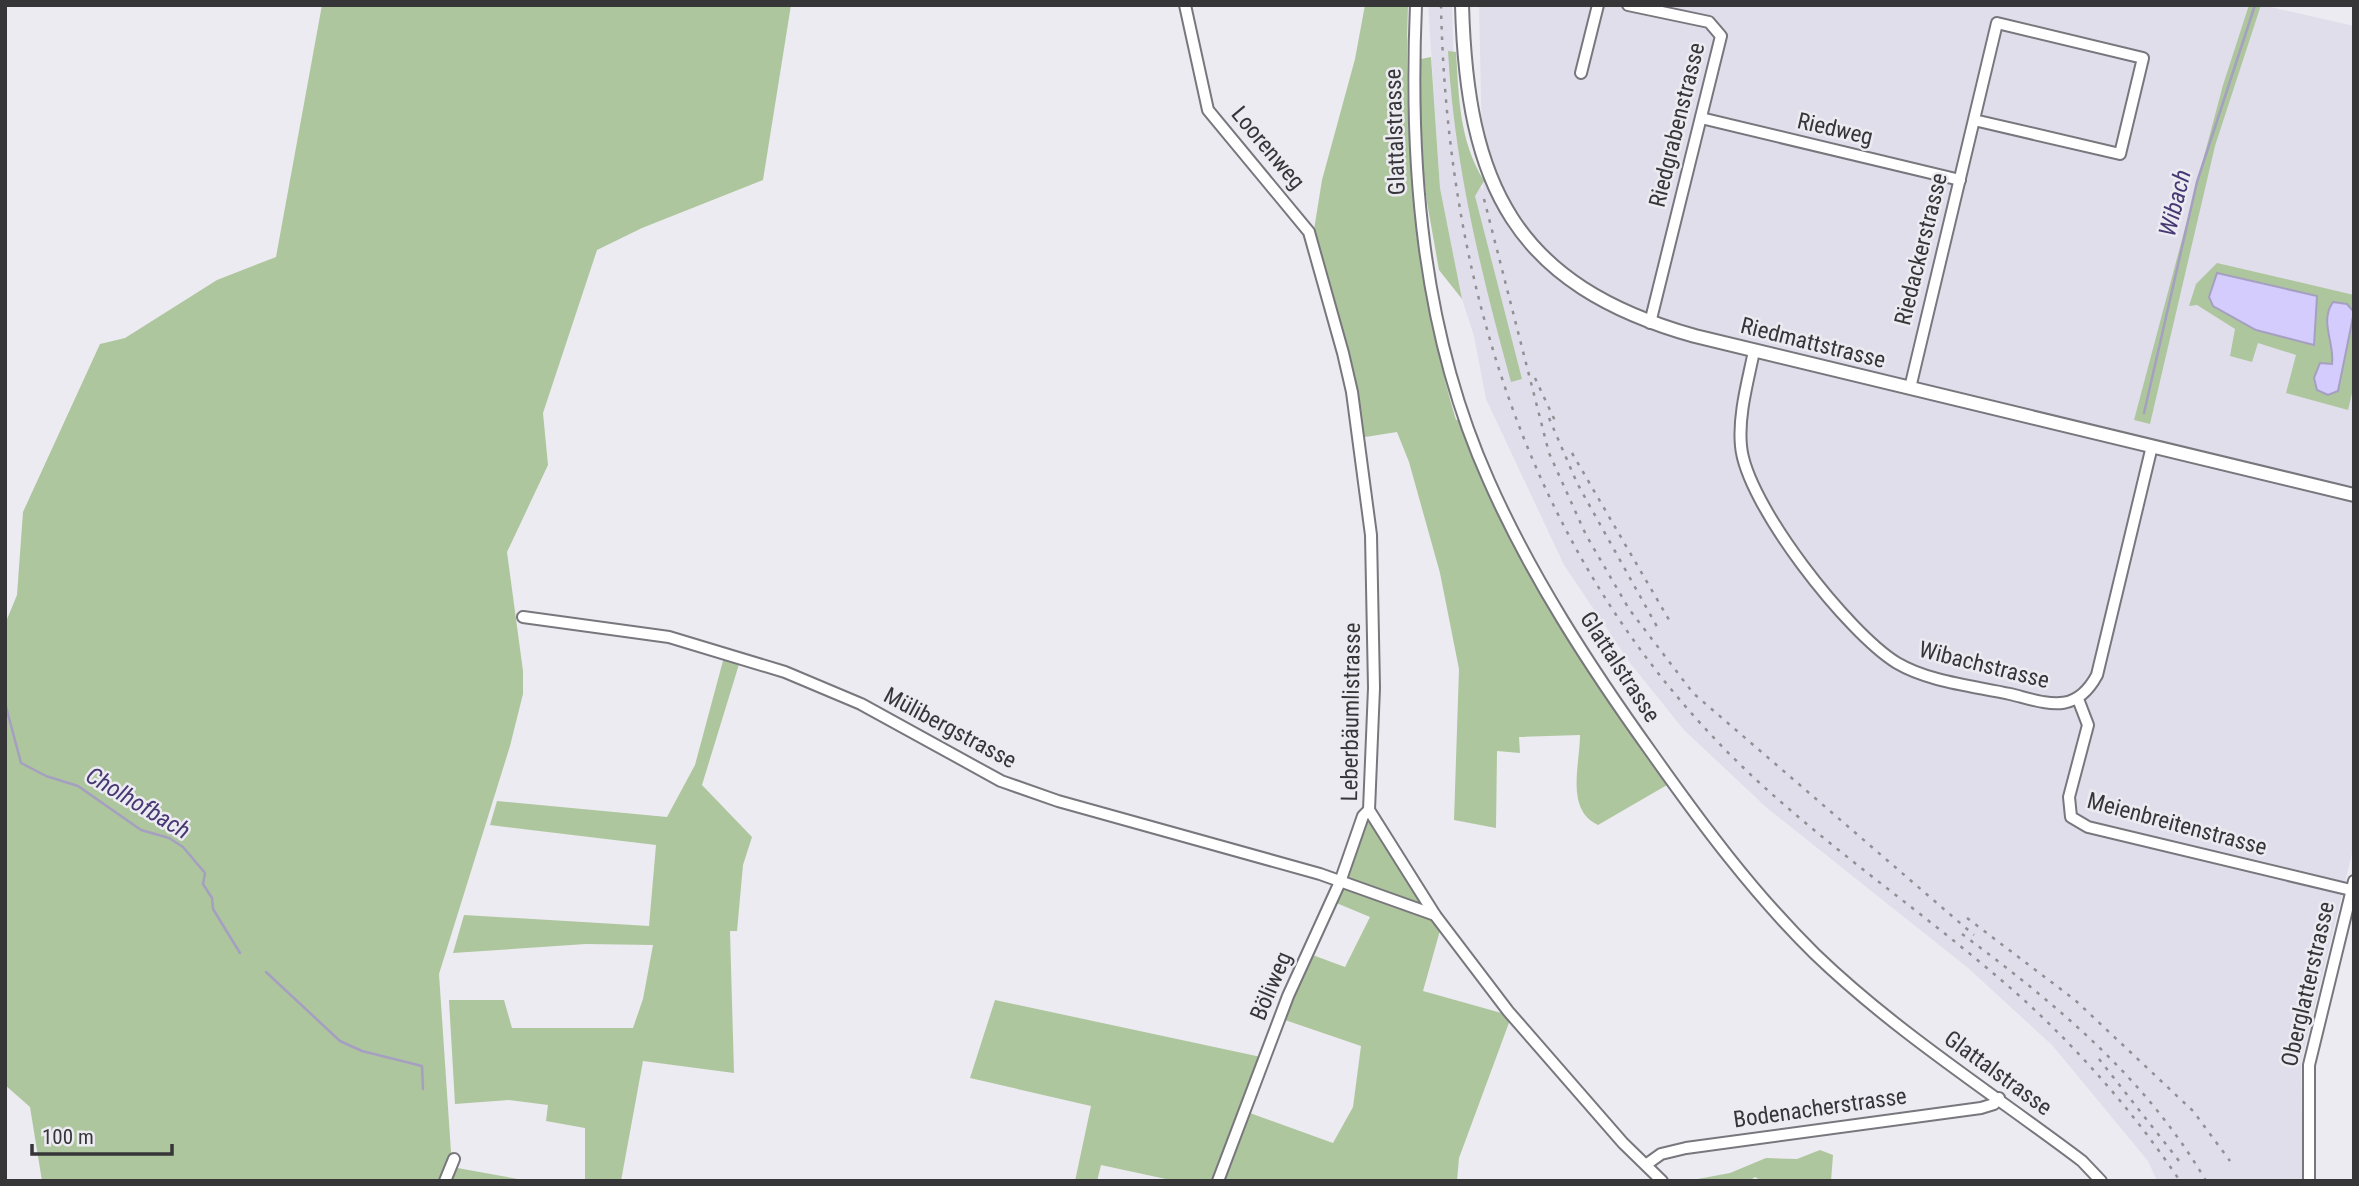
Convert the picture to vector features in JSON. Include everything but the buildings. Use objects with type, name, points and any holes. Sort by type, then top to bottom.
[{"type":"main road","name":"Riedmattstrasse","points":[[1462,5],[1469,105],[1480,152],[1502,202],[1523,233],[1555,268],[1610,305],[1650,323],[1754,351],[2354,495]]},
{"type":"street","name":"Loorenweg","points":[[1185,5],[1208,110],[1309,232]]},
{"type":"street","name":"Glattalstrasse","points":[[1416,5],[1412,121],[1415,169],[1436,306],[1462,412],[1489,480],[1522,546],[1625,717],[1727,856],[1776,913],[1869,1002],[2082,1161],[2101,1181]]},
{"type":"street","points":[[1581,73],[1598,5]]},
{"type":"street","name":"Riedgrabenstrasse","points":[[1628,5],[1709,22],[1721,36],[1650,323]]},
{"type":"street","name":"Riedackerstrasse","points":[[1910,388],[1997,23],[2143,58],[2120,154],[1974,120]]},
{"type":"street","name":"Riedweg","points":[[1701,118],[1960,180]]},
{"type":"street","name":"Leberbäumlistrasse","points":[[1309,232],[1352,391],[1371,534],[1374,688],[1369,810],[1435,915],[1508,1012],[1623,1143],[1662,1181]]},
{"type":"street","name":"Wibachstrasse","points":[[1754,351],[1741,446],[1769,517],[1792,553],[1835,605],[1882,652],[1916,672],[2055,705],[2078,699],[2090,688],[2097,675],[2152,446]]},
{"type":"street","name":"Mülibergstrasse","points":[[523,617],[692,642],[830,689],[1001,781],[1058,801],[1340,882],[1435,915]]},
{"type":"street","name":"Meienbreitenstrasse","points":[[2078,699],[2088,725],[2069,797],[2071,817],[2088,827],[2352,886]]},
{"type":"street","name":"Böliweg","points":[[1217,1181],[1288,996],[1340,882],[1363,817],[1369,810]]},
{"type":"street","name":"Oberglatterstrasse","points":[[2309,1181],[2309,1065],[2352,886]]},
{"type":"street","name":"Bodenacherstrasse","points":[[1647,1164],[1661,1154],[1686,1148],[1981,1108],[1994,1104],[1998,1098]]},
{"type":"street","points":[[444,1181],[454,1159]]},
{"type":"shaded area","points":[[1428,5],[1452,5],[1455,106],[1464,150],[1483,191],[1479,5],[2262,5],[2354,26],[2354,845],[2301,1063],[2303,1181],[2157,1181],[2148,1161],[2052,1045],[1968,968],[1767,808],[1684,730],[1630,663],[1564,565],[1486,399],[1474,336],[1462,299],[1440,188]]},
{"type":"shaded area","points":[[2217,273],[2317,296],[2314,345],[2256,330],[2213,306],[2209,297]]},
{"type":"shaded area","points":[[2333,302],[2347,304],[2354,312],[2338,391],[2328,395],[2317,390],[2314,378],[2320,363],[2332,364],[2327,317]]},
{"type":"green space","points":[[322,5],[791,5],[763,180],[642,228],[597,250],[543,413],[548,465],[507,552],[523,671],[523,694],[510,746],[439,974],[452,1167],[529,1181],[42,1181],[30,1107],[5,1085],[5,624],[17,595],[23,512],[100,344],[125,338],[217,280],[276,257]]},
{"type":"green space","points":[[1365,5],[1408,5],[1408,109],[1415,215],[1431,319],[1456,420],[1459,419],[1502,516],[1552,608],[1667,785],[1598,825],[1581,809],[1578,798],[1580,735],[1519,737],[1520,753],[1497,751],[1496,828],[1454,820],[1459,669],[1440,573],[1409,462],[1397,432],[1359,438],[1313,236],[1322,180],[1355,59]]},
{"type":"green space","points":[[2249,5],[2261,5],[2215,146],[2150,424],[2134,420],[2223,85]]},
{"type":"green space","points":[[1448,51],[1456,52],[1465,134],[1484,181],[1475,196],[1522,379],[1511,382],[1470,218],[1456,135]]},
{"type":"green space","points":[[1431,57],[1440,188],[1462,299],[1439,270],[1427,202],[1418,127],[1421,59]]},
{"type":"green space","points":[[2217,263],[2354,295],[2354,385],[2348,410],[2286,393],[2296,355],[2258,343],[2252,362],[2230,356],[2235,329],[2197,305],[2189,306],[2196,284]]},
{"type":"green space","points":[[724,657],[740,661],[702,785],[752,837],[743,865],[737,931],[730,931],[734,1073],[643,1061],[621,1181],[585,1181],[585,1128],[546,1121],[548,1105],[509,1100],[455,1104],[449,1000],[504,1000],[512,1028],[633,1028],[643,999],[653,945],[586,944],[453,953],[464,915],[649,926],[656,845],[490,825],[497,801],[667,817],[695,765]]},
{"type":"green space","points":[[1369,813],[1441,927],[1423,991],[1505,1014],[1510,1020],[1459,1158],[1457,1181],[1220,1181],[1247,1112],[1333,1143],[1353,1107],[1361,1046],[1282,1019],[1310,954],[1345,967],[1370,917],[1334,902]]},
{"type":"green space","points":[[995,1000],[1261,1057],[1215,1181],[1175,1181],[1101,1165],[1097,1181],[1075,1181],[1091,1106],[970,1078]]},
{"type":"green space","points":[[1820,1150],[1833,1155],[1831,1181],[1762,1181],[1755,1177],[1749,1181],[1687,1181],[1730,1173],[1766,1158],[1797,1159]]},
{"type":"waterway","name":"Wibach","points":[[2144,413],[2197,182],[2255,5]]},
{"type":"waterway","name":"Cholhofbach","points":[[5,703],[21,763],[46,776],[78,786],[141,830],[169,838],[183,847],[205,873],[203,884],[212,898],[213,909],[240,953]]},
{"type":"waterway","points":[[266,972],[340,1041],[362,1051],[422,1066],[423,1089]]},
{"type":"railway","points":[[1441,5],[1448,118],[1464,229],[1489,337],[1525,441],[1572,541],[1630,635],[1699,722],[1781,802],[1964,949],[2046,1021],[2126,1109],[2180,1181]]},
{"type":"railway","points":[[1484,199],[1549,453],[1586,535],[1629,609],[1693,693],[1974,935]]},
{"type":"railway","points":[[1535,378],[1557,425]]},
{"type":"railway","points":[[1549,418],[1577,483],[1660,632]]},
{"type":"railway","points":[[1572,453],[1672,625]]},
{"type":"railway","points":[[1967,918],[2075,1000],[2193,1111],[2230,1161]]},
{"type":"railway","points":[[1962,934],[2031,988],[2097,1045],[2156,1109],[2206,1181]]},
{"type":"railway","points":[[2099,1059],[2183,1166]]}]
